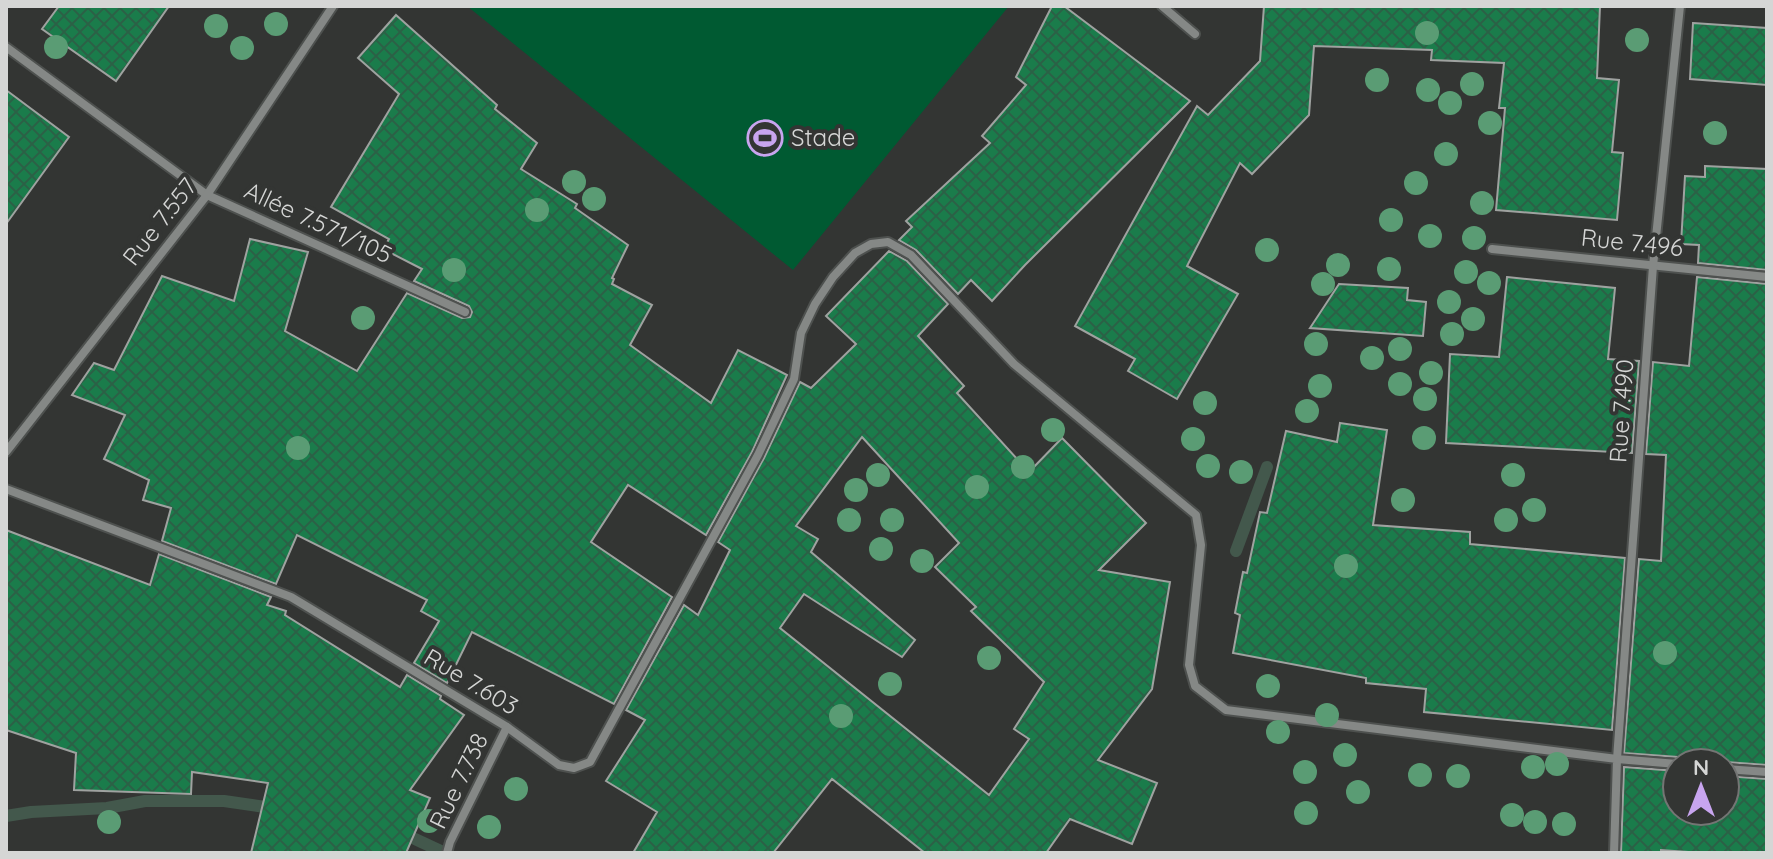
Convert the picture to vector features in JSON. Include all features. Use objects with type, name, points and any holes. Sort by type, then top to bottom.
[{"type":"street","name":"Rue 7.557","points":[[6,452],[207,195],[333,6]]},
{"type":"street","points":[[1162,6],[1195,34]]},
{"type":"street","name":"Rue 7.490","points":[[1614,853],[1617,759],[1653,266],[1680,6]]},
{"type":"street","name":"Allée 7.571/105","points":[[6,47],[207,195],[465,312]]},
{"type":"street","name":"Rue 7.603","points":[[6,489],[291,597],[507,727],[559,765],[574,768],[590,762],[758,455],[794,379],[801,333],[815,304],[833,277],[855,253],[871,244],[888,242],[911,255],[1014,364],[1196,515],[1201,545],[1189,665],[1195,686],[1226,710],[1617,759]]},
{"type":"street","name":"Rue 7.496","points":[[1492,249],[1767,277]]},
{"type":"street","name":"Rue 7.738","points":[[447,853],[507,727]]},
{"type":"street","points":[[1617,759],[1661,763]]},
{"type":"street","points":[[1741,770],[1767,772]]},
{"type":"green space","name":"Stade","points":[[467,6],[1009,6],[793,270]]},
{"type":"building","points":[[59,6],[169,6],[116,81],[42,29]]},
{"type":"building","points":[[1052,6],[1064,6],[1190,101],[992,301],[971,280],[958,294],[916,250],[899,240],[912,227],[906,221],[990,143],[982,136],[1026,85],[1016,77]]},
{"type":"building","points":[[1264,6],[1600,6],[1597,78],[1619,80],[1612,152],[1623,153],[1617,220],[1496,210],[1505,108],[1499,108],[1504,63],[1431,60],[1432,50],[1314,46],[1309,115],[1252,174],[1240,163],[1187,266],[1238,294],[1177,399],[1128,371],[1135,359],[1075,326],[1197,106],[1208,115],[1260,61]]},
{"type":"building","points":[[396,15],[497,105],[495,109],[537,143],[521,169],[577,204],[575,208],[628,245],[612,284],[652,305],[630,345],[711,403],[738,350],[787,375],[752,452],[706,535],[628,485],[591,542],[672,597],[614,704],[472,632],[447,683],[414,663],[439,621],[421,611],[427,600],[297,535],[276,584],[162,541],[171,508],[143,500],[149,480],[104,459],[125,415],[72,395],[94,363],[114,370],[162,276],[234,301],[250,239],[308,252],[285,331],[357,371],[407,293],[462,318],[470,317],[472,312],[469,306],[414,281],[422,269],[383,249],[389,239],[331,207],[399,94],[358,58]]},
{"type":"building","points":[[1693,23],[1767,28],[1767,85],[1690,79]]},
{"type":"building","points":[[6,90],[69,137],[6,224]]},
{"type":"building","points":[[1705,166],[1767,169],[1767,270],[1698,263],[1699,245],[1681,244],[1685,176],[1705,177]]},
{"type":"building","points":[[889,251],[907,261],[948,304],[918,336],[964,386],[957,393],[1029,472],[1062,438],[1146,523],[1099,570],[1170,582],[1152,689],[1098,760],[1157,783],[1132,844],[1070,819],[1046,853],[925,853],[832,779],[773,853],[633,853],[657,812],[606,781],[645,720],[626,710],[684,605],[698,615],[730,550],[718,542],[764,458],[800,382],[811,388],[856,344],[826,316]],"holes":[[[862,437],[959,543],[935,567],[976,607],[971,611],[1044,682],[1014,729],[1029,739],[989,795],[780,628],[804,594],[902,657],[915,640],[811,552],[818,539],[796,526]]]},
{"type":"building","points":[[1507,277],[1615,288],[1608,359],[1639,361],[1632,453],[1446,443],[1450,354],[1499,357]]},
{"type":"building","points":[[1697,277],[1767,284],[1767,765],[1741,763],[1741,747],[1661,747],[1661,756],[1624,753],[1639,559],[1661,561],[1666,455],[1646,454],[1653,362],[1689,366]]},
{"type":"building","points":[[1339,284],[1408,288],[1407,300],[1426,302],[1423,336],[1310,328]]},
{"type":"building","points":[[1340,423],[1387,430],[1373,525],[1470,532],[1470,544],[1625,558],[1612,730],[1424,712],[1426,689],[1366,683],[1366,678],[1233,653],[1240,615],[1235,613],[1243,572],[1247,573],[1260,512],[1267,513],[1286,431],[1337,442]]},
{"type":"building","points":[[6,530],[150,585],[159,554],[271,597],[267,605],[286,611],[285,615],[400,687],[407,675],[441,696],[440,699],[464,715],[410,790],[430,798],[406,853],[251,853],[268,783],[192,772],[191,794],[74,790],[76,753],[6,730]]},
{"type":"building","points":[[1624,767],[1661,770],[1661,827],[1741,827],[1741,777],[1767,779],[1767,853],[1661,850],[1661,853],[1621,853]]},
{"type":"waterway","points":[[1236,551],[1267,467]]},
{"type":"waterway","points":[[6,816],[107,808],[145,801],[224,801],[277,811]]},
{"type":"waterway","points":[[397,832],[445,853]]},
{"type":"place","name":"Stade","points":[[765,138]]}]
